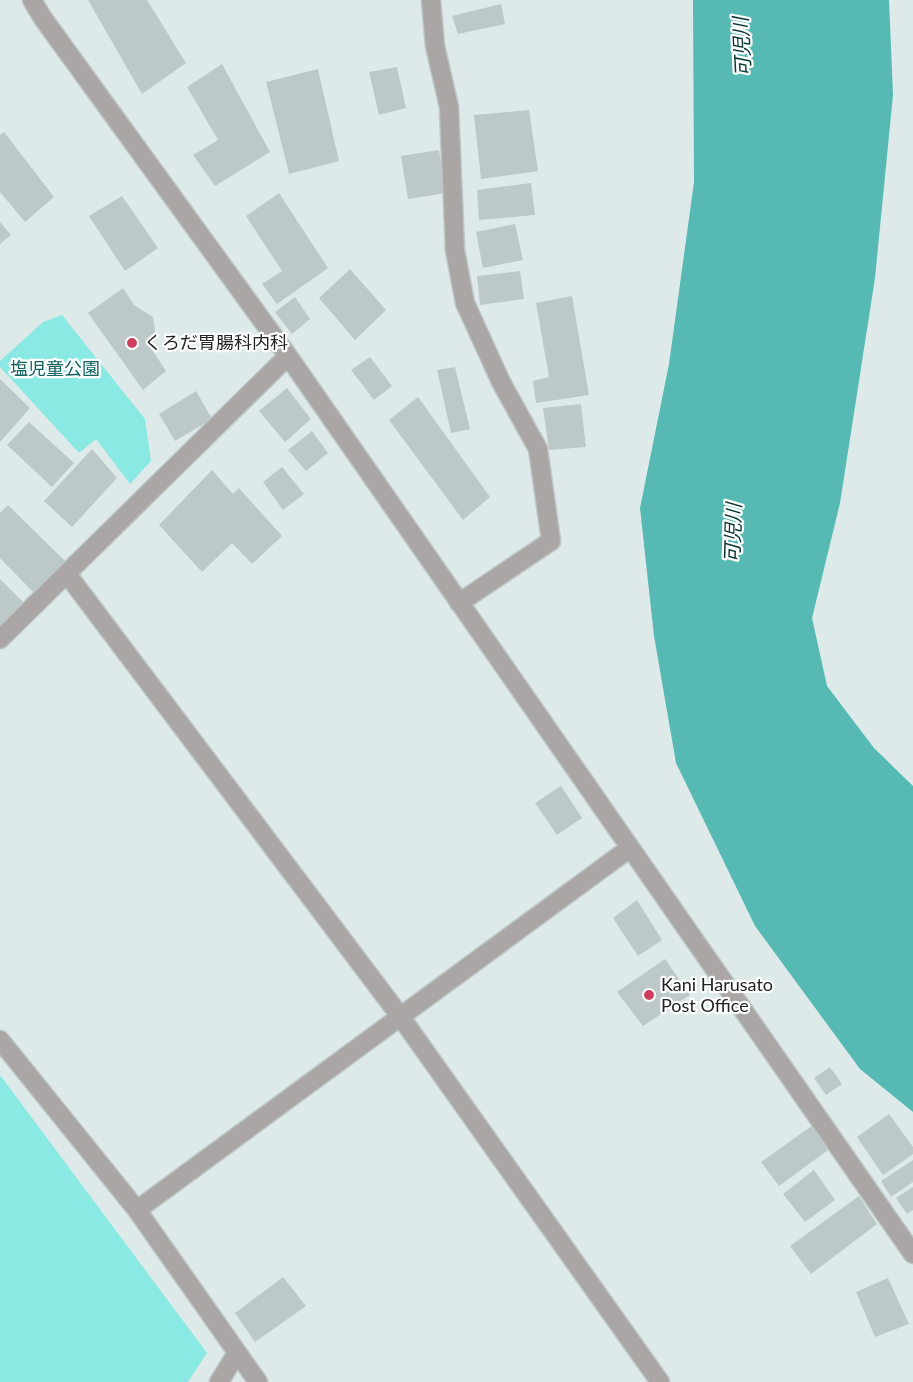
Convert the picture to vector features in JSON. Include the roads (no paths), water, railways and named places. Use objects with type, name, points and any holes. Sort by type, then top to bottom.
[{"type":"street","points":[[32,0],[288,357],[913,1254]]},
{"type":"street","points":[[431,0],[435,46],[449,107],[455,250],[465,303],[501,382],[538,449],[551,541],[459,603]]},
{"type":"street","points":[[0,639],[288,357]]},
{"type":"street","points":[[67,574],[400,1016],[660,1382]]},
{"type":"street","points":[[137,1210],[630,848]]},
{"type":"street","points":[[0,1040],[137,1210],[258,1382]]},
{"type":"street","points":[[219,1382],[237,1353]]},
{"type":"water","name":"可児川","points":[[693,0],[889,0],[893,95],[875,278],[840,503],[812,618],[827,686],[874,748],[913,786],[913,1112],[860,1069],[755,926],[676,763],[654,636],[640,508],[669,364],[694,182]]},
{"type":"place","name":"くろだ胃腸科内科","points":[[132,343]]},
{"type":"place","name":"Kani Harusato Post Office","points":[[649,995]]},
{"type":"park label","name":"塩児童公園","points":[[55,369]]}]
